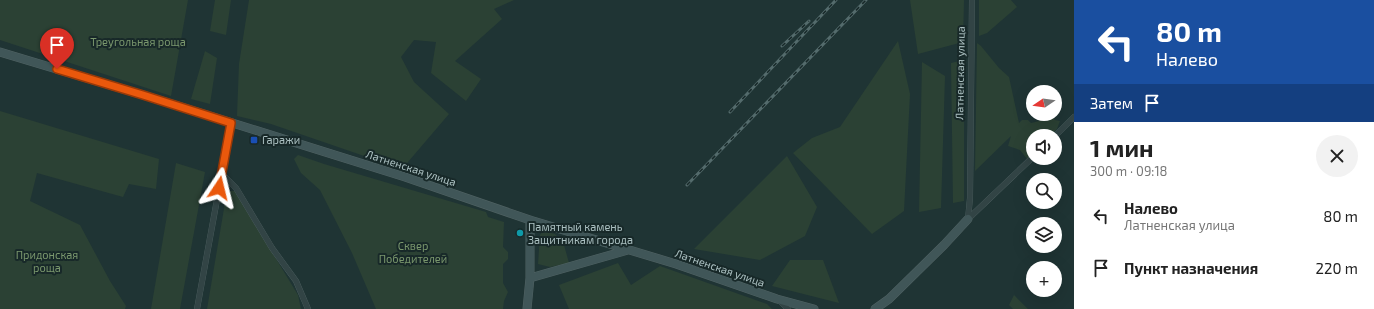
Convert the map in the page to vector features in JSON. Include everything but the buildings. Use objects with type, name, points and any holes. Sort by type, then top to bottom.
[{"type":"street","name":"Латненская улица","points":[[968,219],[970,198],[972,0]]},
{"type":"street","name":"Латненская улица","points":[[0,52],[405,177],[530,220],[676,264],[777,299],[814,309]]},
{"type":"street","points":[[1062,129],[1074,117]]},
{"type":"street","points":[[197,309],[231,123]]},
{"type":"street","points":[[874,309],[889,299],[968,219],[1026,164]]},
{"type":"street","points":[[222,174],[236,188],[272,248],[296,281],[308,309]]},
{"type":"street","points":[[527,309],[530,278],[530,220]]},
{"type":"street","points":[[530,278],[628,250]]},
{"type":"street","points":[[777,299],[788,309]]},
{"type":"green space","name":"Треугольная роща","points":[[0,0],[188,0],[171,96],[0,40]]},
{"type":"green space","points":[[215,0],[231,0],[226,35],[210,31]]},
{"type":"green space","points":[[249,0],[514,0],[494,9],[502,19],[455,61],[481,79],[466,101],[431,73],[436,42],[414,40],[401,57],[414,82],[449,114],[402,169],[271,124],[237,116],[239,64]]},
{"type":"green space","points":[[910,0],[964,0],[963,42],[918,54]]},
{"type":"green space","points":[[979,0],[1011,0],[1017,7],[987,33],[979,36]]},
{"type":"green space","points":[[898,41],[910,94],[904,211],[872,234],[793,153],[812,138],[840,127]]},
{"type":"green space","points":[[977,43],[1009,77],[1019,123],[1022,120],[1029,121],[1031,123],[1039,121],[1060,121],[1057,129],[1026,129],[1026,158],[1020,150],[1008,146],[1011,136],[975,171]]},
{"type":"green space","points":[[205,51],[217,58],[210,104],[191,99]]},
{"type":"green space","points":[[964,60],[964,201],[953,203],[951,63]]},
{"type":"green space","points":[[922,62],[945,76],[941,208],[919,212]]},
{"type":"green space","name":"Придонская роща","points":[[0,111],[159,159],[156,189],[129,184],[123,197],[37,173],[30,201],[80,225],[110,281],[126,306],[125,309],[0,309]]},
{"type":"green space","name":"Сквер Победителей","points":[[298,155],[486,212],[488,217],[504,222],[503,247],[508,252],[508,259],[503,264],[503,283],[508,292],[504,301],[503,309],[376,309],[352,253],[320,190],[301,173],[294,159]]},
{"type":"green space","points":[[787,156],[817,207],[805,236],[760,260],[694,249]]},
{"type":"green space","points":[[176,163],[205,172],[180,309],[151,309]]},
{"type":"green space","points":[[227,191],[235,191],[298,295],[301,309],[207,309]]},
{"type":"green space","points":[[543,231],[555,234],[564,245],[569,263],[550,267],[538,264],[540,235]]},
{"type":"green space","points":[[790,260],[823,260],[839,303],[772,286]]},
{"type":"green space","points":[[618,263],[631,285],[660,266],[767,304],[772,309],[569,309],[559,285]]},
{"type":"green space","points":[[1014,295],[1028,309],[1013,309],[1009,305]]},
{"type":"railway","points":[[730,112],[836,0]]},
{"type":"railway","points":[[687,185],[866,0]]},
{"type":"railway","points":[[782,46],[809,21]]},
{"type":"place","name":"Гаражи","points":[[254,140]]},
{"type":"place","name":"Памятный камень Защитникам города","points":[[520,233]]},
{"type":"route","points":[[57,69],[231,123],[219,188]]}]
